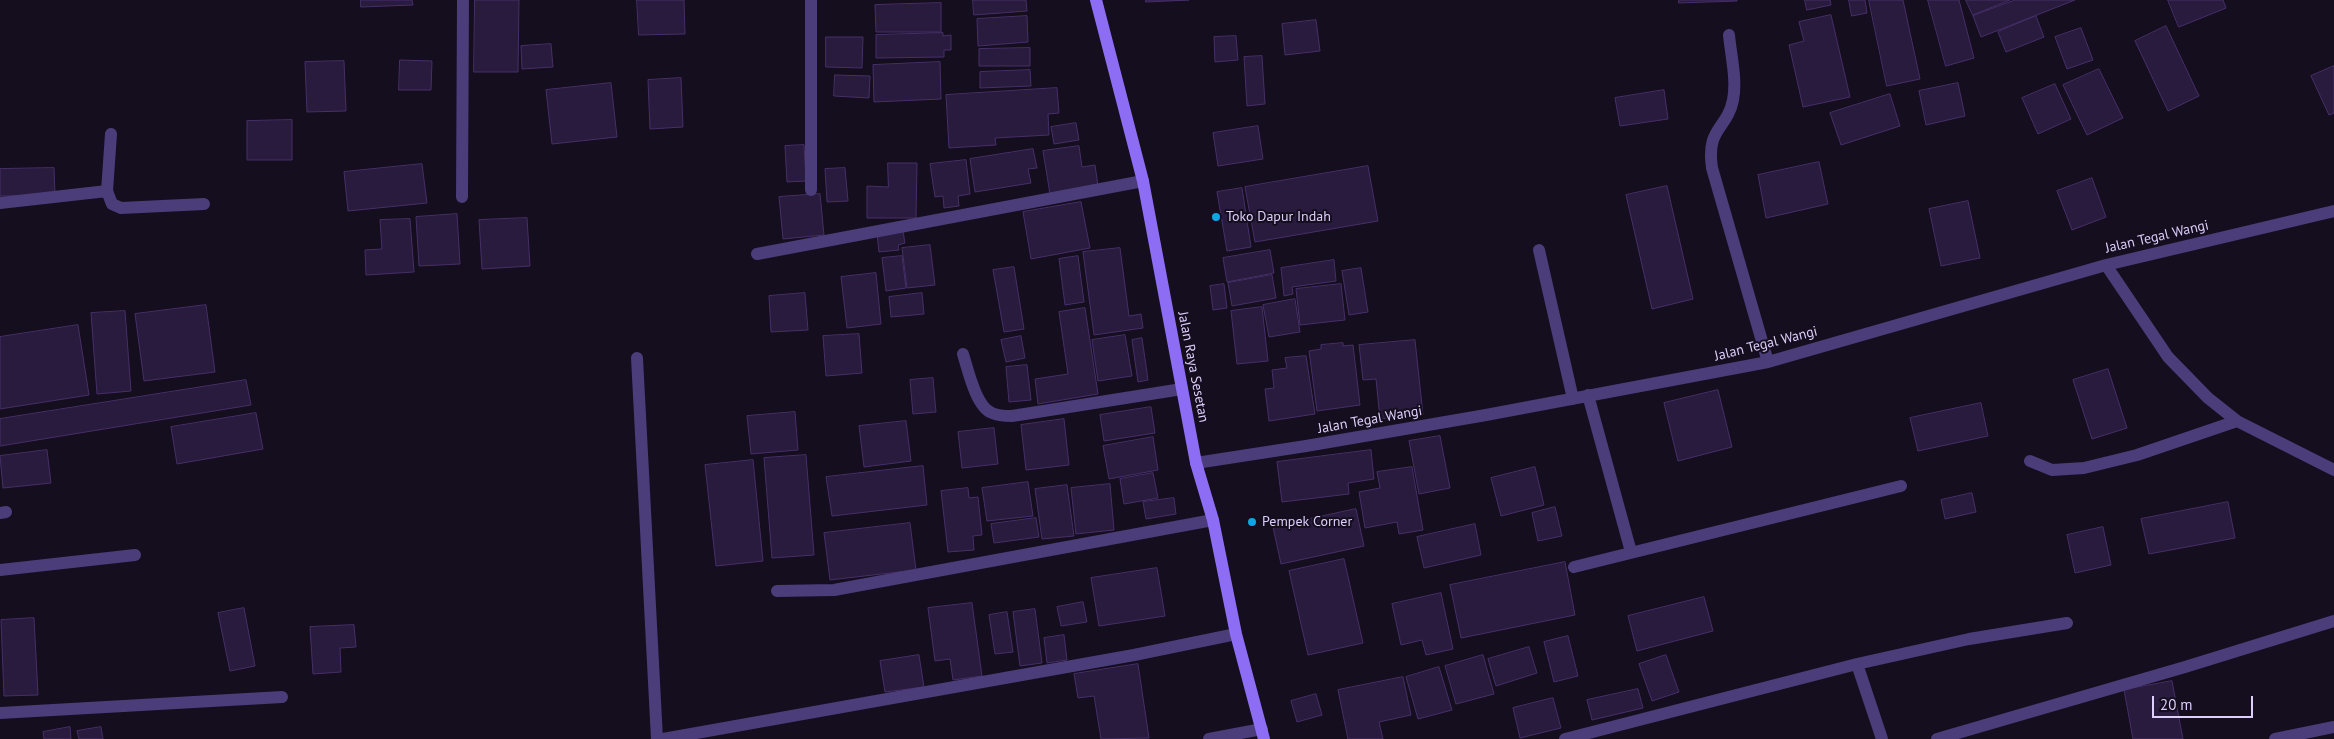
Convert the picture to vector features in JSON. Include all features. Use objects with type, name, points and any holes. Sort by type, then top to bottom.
[{"type":"main road","name":"Jalan Raya Sesetan","points":[[1096,0],[1143,181],[1196,463],[1212,520],[1236,634],[1263,734]]},
{"type":"street","points":[[462,197],[463,0]]},
{"type":"street","points":[[811,0],[811,190]]},
{"type":"street","points":[[1729,35],[1734,91],[1732,103],[1713,136],[1710,151],[1712,168],[1768,362]]},
{"type":"street","points":[[111,134],[108,191],[112,204],[121,208],[204,204]]},
{"type":"street","points":[[757,254],[1143,181]]},
{"type":"street","points":[[0,204],[108,191]]},
{"type":"street","name":"Jalan Tegal Wangi","points":[[1196,463],[1306,446],[1573,399],[1768,362],[2106,265],[2334,211]]},
{"type":"street","points":[[1539,250],[1573,399]]},
{"type":"street","points":[[2106,265],[2168,357],[2208,398],[2237,421],[2308,455],[2334,470]]},
{"type":"street","points":[[963,354],[978,399],[991,413],[1003,416],[1182,389]]},
{"type":"street","points":[[637,358],[657,739]]},
{"type":"street","points":[[1588,395],[1632,552]]},
{"type":"street","points":[[2030,461],[2052,470],[2084,468],[2137,455],[2237,421]]},
{"type":"street","points":[[1574,567],[1901,486]]},
{"type":"street","points":[[777,591],[834,590],[1212,520]]},
{"type":"street","points":[[0,570],[135,555]]},
{"type":"street","points":[[1937,739],[1979,733],[2334,621]]},
{"type":"street","points":[[1566,739],[1857,664],[1970,639],[2066,623]]},
{"type":"street","points":[[663,739],[1134,655],[1236,634]]},
{"type":"street","points":[[1857,664],[1882,739]]},
{"type":"street","points":[[0,713],[282,697]]},
{"type":"street","points":[[2275,739],[2334,727]]},
{"type":"street","points":[[1209,739],[1263,734]]},
{"type":"building","points":[[361,0],[412,0],[413,5],[361,7]]},
{"type":"building","points":[[475,0],[519,0],[518,72],[474,72]]},
{"type":"building","points":[[637,0],[684,0],[685,34],[639,35]]},
{"type":"building","points":[[973,0],[1026,0],[1027,11],[974,15]]},
{"type":"building","points":[[1146,0],[1189,0],[1146,2]]},
{"type":"building","points":[[1679,0],[1737,0],[1737,1],[1679,3]]},
{"type":"building","points":[[1805,0],[1830,0],[1831,5],[1807,10]]},
{"type":"building","points":[[1849,0],[1865,0],[1867,13],[1852,16]]},
{"type":"building","points":[[1869,0],[1903,0],[1920,79],[1887,86]]},
{"type":"building","points":[[1928,0],[1959,0],[1974,58],[1946,66]]},
{"type":"building","points":[[1966,0],[2010,0],[1973,15]]},
{"type":"building","points":[[2015,0],[2075,0],[1981,37],[1973,16]]},
{"type":"building","points":[[2168,0],[2223,0],[2226,8],[2179,27]]},
{"type":"building","points":[[941,3],[941,32],[876,32],[875,5]]},
{"type":"building","points":[[1831,15],[1850,97],[1803,107],[1789,45],[1804,41],[1799,22]]},
{"type":"building","points":[[1027,16],[1028,42],[978,46],[977,19]]},
{"type":"building","points":[[2036,16],[2044,37],[2006,52],[1998,32]]},
{"type":"building","points":[[1316,20],[1320,51],[1285,55],[1282,24]]},
{"type":"building","points":[[2166,26],[2199,96],[2168,111],[2135,41]]},
{"type":"building","points":[[2081,28],[2093,60],[2067,69],[2055,37]]},
{"type":"building","points":[[943,33],[943,36],[951,35],[951,50],[944,50],[944,57],[876,58],[876,35]]},
{"type":"building","points":[[1236,36],[1238,60],[1215,62],[1214,37]]},
{"type":"building","points":[[826,37],[863,37],[862,68],[826,67]]},
{"type":"building","points":[[551,44],[553,67],[522,69],[521,46]]},
{"type":"building","points":[[1030,48],[1030,66],[979,66],[979,49]]},
{"type":"building","points":[[1262,56],[1265,104],[1247,106],[1244,57]]},
{"type":"building","points":[[400,60],[432,61],[431,90],[399,90]]},
{"type":"building","points":[[344,61],[346,111],[307,112],[305,62]]},
{"type":"building","points":[[940,62],[941,99],[874,102],[873,65]]},
{"type":"building","points":[[2334,66],[2334,113],[2329,115],[2311,76]]},
{"type":"building","points":[[2099,69],[2123,118],[2087,135],[2063,85]]},
{"type":"building","points":[[1030,70],[1031,86],[980,88],[980,72]]},
{"type":"building","points":[[835,75],[870,76],[869,98],[834,96]]},
{"type":"building","points":[[681,78],[683,127],[650,129],[648,80]]},
{"type":"building","points":[[611,83],[617,137],[552,144],[546,90]]},
{"type":"building","points":[[1958,83],[1965,116],[1926,125],[1919,91]]},
{"type":"building","points":[[2055,84],[2071,119],[2038,134],[2022,98]]},
{"type":"building","points":[[1057,88],[1059,113],[1048,114],[1049,135],[995,138],[996,145],[949,148],[946,95]]},
{"type":"building","points":[[1664,90],[1668,119],[1620,126],[1615,98]]},
{"type":"building","points":[[1890,94],[1900,126],[1841,145],[1830,113]]},
{"type":"building","points":[[292,120],[292,160],[247,160],[247,121]]},
{"type":"building","points":[[1076,123],[1079,140],[1054,144],[1051,127]]},
{"type":"building","points":[[1258,126],[1263,159],[1218,166],[1213,133]]},
{"type":"building","points":[[804,145],[806,181],[787,182],[785,146]]},
{"type":"building","points":[[1079,146],[1082,167],[1095,165],[1098,186],[1050,194],[1043,151]]},
{"type":"building","points":[[1033,149],[1037,168],[1028,169],[1031,183],[975,192],[970,159]]},
{"type":"building","points":[[966,160],[970,194],[958,196],[959,206],[944,208],[943,196],[935,197],[930,164]]},
{"type":"building","points":[[1819,162],[1828,204],[1766,218],[1758,175]]},
{"type":"building","points":[[888,163],[917,163],[916,218],[867,218],[867,186],[888,187]]},
{"type":"building","points":[[422,164],[427,203],[348,211],[344,172]]},
{"type":"building","points":[[1368,166],[1378,221],[1255,242],[1245,187]]},
{"type":"building","points":[[54,168],[55,195],[0,196],[0,169]]},
{"type":"building","points":[[845,168],[848,201],[827,202],[825,169]]},
{"type":"building","points":[[2092,178],[2106,217],[2072,230],[2057,191]]},
{"type":"building","points":[[1667,186],[1693,299],[1652,309],[1626,195]]},
{"type":"building","points":[[1242,188],[1251,247],[1227,251],[1217,192]]},
{"type":"building","points":[[820,194],[824,235],[783,239],[779,197]]},
{"type":"building","points":[[1968,201],[1980,258],[1941,266],[1929,209]]},
{"type":"building","points":[[1081,202],[1090,248],[1031,259],[1023,212]]},
{"type":"building","points":[[457,214],[460,264],[419,266],[416,217]]},
{"type":"building","points":[[527,218],[530,266],[482,269],[479,220]]},
{"type":"building","points":[[410,219],[414,272],[366,275],[365,250],[382,249],[380,220]]},
{"type":"building","points":[[903,231],[905,243],[898,245],[899,250],[879,252],[877,234]]},
{"type":"building","points":[[930,245],[935,285],[907,288],[902,248]]},
{"type":"building","points":[[1120,248],[1129,316],[1141,314],[1143,328],[1094,335],[1083,252]]},
{"type":"building","points":[[1270,250],[1274,273],[1227,282],[1223,258]]},
{"type":"building","points":[[902,256],[906,288],[886,291],[882,258]]},
{"type":"building","points":[[1078,256],[1084,302],[1065,305],[1059,259]]},
{"type":"building","points":[[1334,260],[1336,281],[1292,287],[1293,294],[1284,296],[1281,268]]},
{"type":"building","points":[[1014,267],[1024,329],[1004,332],[993,270]]},
{"type":"building","points":[[1361,268],[1368,312],[1349,315],[1342,271]]},
{"type":"building","points":[[876,273],[881,324],[847,328],[841,277]]},
{"type":"building","points":[[1272,275],[1276,298],[1232,306],[1228,283]]},
{"type":"building","points":[[1224,284],[1227,308],[1213,310],[1210,286]]},
{"type":"building","points":[[1341,284],[1345,320],[1300,325],[1296,289]]},
{"type":"building","points":[[805,293],[808,330],[771,332],[769,296]]},
{"type":"building","points":[[922,293],[924,314],[891,317],[889,297]]},
{"type":"building","points":[[1295,299],[1300,332],[1269,337],[1263,305]]},
{"type":"building","points":[[206,305],[215,372],[144,381],[135,314]]},
{"type":"building","points":[[1262,307],[1268,361],[1237,364],[1231,311]]},
{"type":"building","points":[[1085,308],[1098,394],[1038,404],[1035,379],[1068,374],[1059,312]]},
{"type":"building","points":[[125,311],[131,391],[97,394],[91,313]]},
{"type":"building","points":[[78,325],[89,395],[0,409],[0,337]]},
{"type":"building","points":[[859,334],[862,373],[826,376],[823,336]]},
{"type":"building","points":[[1125,335],[1132,376],[1098,381],[1092,340]]},
{"type":"building","points":[[1021,336],[1025,358],[1006,362],[1001,340]]},
{"type":"building","points":[[1142,338],[1148,380],[1138,382],[1132,340]]},
{"type":"building","points":[[1415,340],[1423,415],[1380,419],[1376,379],[1363,380],[1359,345]]},
{"type":"building","points":[[1343,343],[1343,346],[1353,345],[1360,405],[1317,411],[1309,351],[1321,349],[1321,345]]},
{"type":"building","points":[[1306,356],[1315,414],[1269,421],[1265,389],[1274,388],[1272,370],[1287,368],[1285,358]]},
{"type":"building","points":[[1027,365],[1031,400],[1009,402],[1006,367]]},
{"type":"building","points":[[2108,369],[2127,428],[2092,439],[2073,380]]},
{"type":"building","points":[[933,378],[936,412],[913,414],[910,380]]},
{"type":"building","points":[[246,380],[251,405],[0,446],[0,419]]},
{"type":"building","points":[[1718,390],[1732,447],[1678,461],[1664,403]]},
{"type":"building","points":[[1981,403],[1988,436],[1918,451],[1910,418]]},
{"type":"building","points":[[1151,407],[1155,433],[1104,441],[1100,415]]},
{"type":"building","points":[[795,412],[798,450],[751,454],[747,416]]},
{"type":"building","points":[[256,413],[263,449],[177,464],[171,427]]},
{"type":"building","points":[[1064,419],[1069,465],[1026,470],[1021,425]]},
{"type":"building","points":[[906,421],[911,461],[864,467],[859,426]]},
{"type":"building","points":[[994,428],[998,464],[962,468],[958,432]]},
{"type":"building","points":[[1440,436],[1450,488],[1419,494],[1409,441]]},
{"type":"building","points":[[1153,437],[1158,470],[1109,479],[1103,446]]},
{"type":"building","points":[[47,450],[51,483],[3,488],[0,456]]},
{"type":"building","points":[[1371,450],[1374,479],[1348,483],[1349,494],[1282,502],[1277,462]]},
{"type":"building","points":[[806,455],[814,555],[772,558],[764,458]]},
{"type":"building","points":[[753,460],[763,561],[716,566],[705,465]]},
{"type":"building","points":[[923,466],[927,505],[832,516],[826,477]]},
{"type":"building","points":[[1412,467],[1423,530],[1399,534],[1397,522],[1365,528],[1359,492],[1380,488],[1377,472]]},
{"type":"building","points":[[1535,467],[1544,505],[1501,516],[1491,478]]},
{"type":"building","points":[[1153,473],[1158,498],[1124,504],[1120,479]]},
{"type":"building","points":[[1028,482],[1033,516],[987,521],[982,488]]},
{"type":"building","points":[[1110,484],[1114,530],[1076,534],[1071,488]]},
{"type":"building","points":[[1067,485],[1074,536],[1042,539],[1035,489]]},
{"type":"building","points":[[968,488],[969,498],[978,497],[982,535],[973,536],[974,550],[948,552],[941,491]]},
{"type":"building","points":[[1972,493],[1976,512],[1945,519],[1941,500]]},
{"type":"building","points":[[1174,498],[1176,514],[1146,519],[1143,502]]},
{"type":"building","points":[[2228,502],[2235,538],[2149,554],[2141,519]]},
{"type":"building","points":[[1555,507],[1562,536],[1538,541],[1532,513]]},
{"type":"building","points":[[1356,509],[1364,546],[1281,564],[1273,527]]},
{"type":"building","points":[[1036,518],[1039,537],[994,543],[991,524]]},
{"type":"building","points":[[910,523],[916,570],[830,580],[824,533]]},
{"type":"building","points":[[1475,524],[1481,555],[1424,568],[1417,537]]},
{"type":"building","points":[[2103,527],[2111,565],[2075,573],[2067,535]]},
{"type":"building","points":[[1344,559],[1363,643],[1308,655],[1289,571]]},
{"type":"building","points":[[1565,562],[1575,615],[1461,638],[1450,585]]},
{"type":"building","points":[[1157,568],[1165,616],[1099,626],[1091,578]]},
{"type":"building","points":[[1441,593],[1453,649],[1426,655],[1422,640],[1401,645],[1392,604]]},
{"type":"building","points":[[1704,597],[1713,631],[1637,651],[1628,616]]},
{"type":"building","points":[[1083,602],[1087,622],[1061,626],[1057,607]]},
{"type":"building","points":[[972,603],[982,676],[953,680],[950,659],[935,661],[928,608]]},
{"type":"building","points":[[244,608],[255,666],[230,671],[218,613]]},
{"type":"building","points":[[1035,609],[1042,663],[1020,666],[1013,612]]},
{"type":"building","points":[[1007,612],[1013,652],[995,654],[989,615]]},
{"type":"building","points":[[34,618],[38,695],[4,696],[1,620]]},
{"type":"building","points":[[354,625],[356,647],[340,648],[341,672],[313,674],[310,627]]},
{"type":"building","points":[[1064,635],[1067,660],[1047,663],[1044,638]]},
{"type":"building","points":[[1568,636],[1578,676],[1554,682],[1544,642]]},
{"type":"building","points":[[1529,647],[1537,673],[1496,686],[1488,659]]},
{"type":"building","points":[[919,655],[924,687],[885,692],[880,661]]},
{"type":"building","points":[[1483,655],[1494,694],[1456,704],[1445,666]]},
{"type":"building","points":[[1666,655],[1679,692],[1652,701],[1639,664]]},
{"type":"building","points":[[1138,664],[1149,738],[1101,739],[1094,696],[1078,698],[1074,674]]},
{"type":"building","points":[[1439,667],[1452,710],[1418,719],[1406,677]]},
{"type":"building","points":[[1403,677],[1411,715],[1379,722],[1383,739],[1348,739],[1338,690]]},
{"type":"building","points":[[2172,681],[2183,739],[2133,739],[2124,690]]},
{"type":"building","points":[[1638,689],[1643,708],[1592,720],[1587,700]]},
{"type":"building","points":[[1316,694],[1322,715],[1297,722],[1291,701]]},
{"type":"building","points":[[1553,698],[1561,728],[1520,738],[1513,708]]},
{"type":"building","points":[[70,727],[71,739],[44,739],[43,732]]},
{"type":"building","points":[[101,727],[103,739],[79,739],[77,731]]},
{"type":"place","name":"Toko Dapur Indah","points":[[1216,217]]},
{"type":"place","name":"Pempek Corner","points":[[1252,522]]}]
